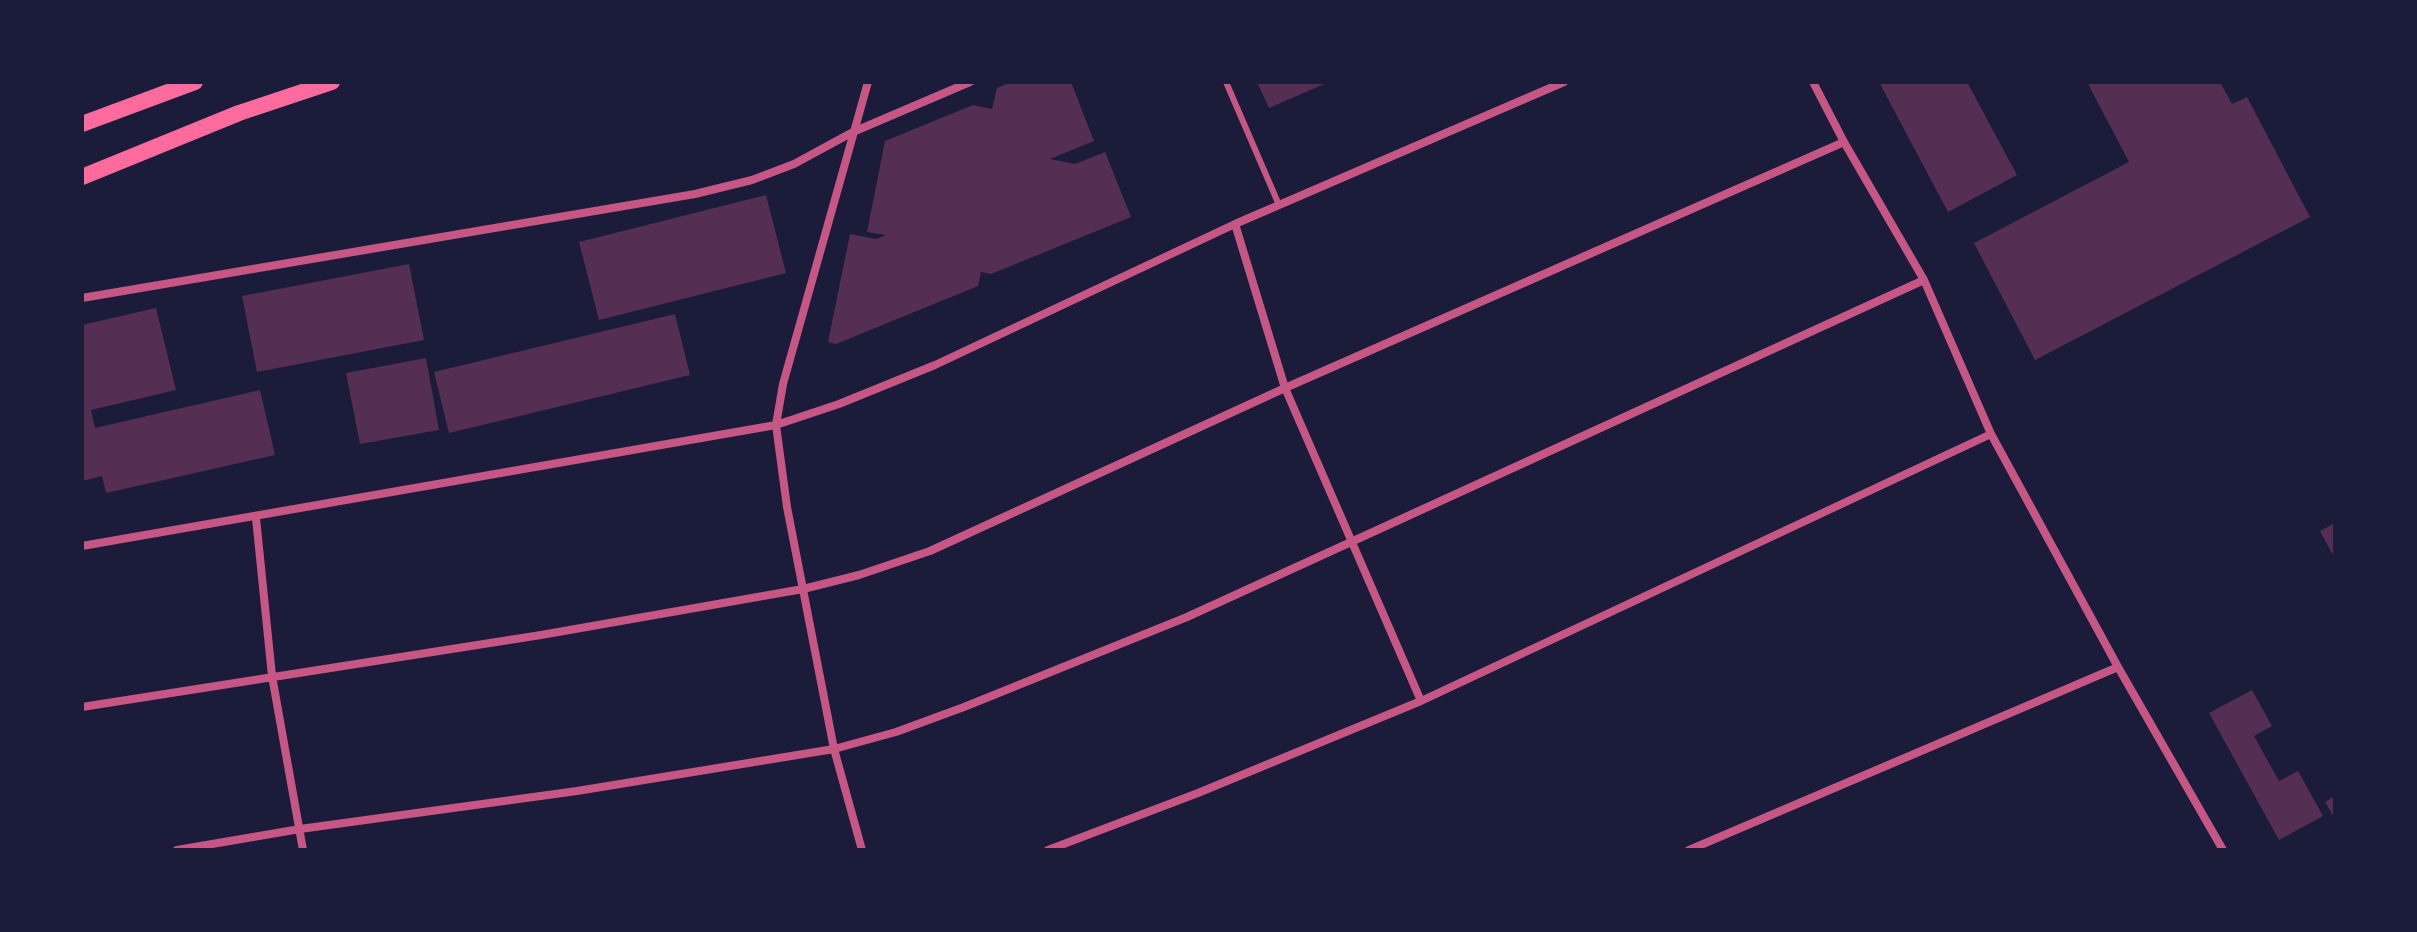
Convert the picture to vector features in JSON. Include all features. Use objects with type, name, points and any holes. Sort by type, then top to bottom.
[{"type":"main road","points":[[82,124],[195,82]]},
{"type":"main road","points":[[82,177],[239,113],[332,82]]},
{"type":"street","points":[[862,850],[834,749],[787,507],[776,425],[783,384],[868,82]]},
{"type":"street","points":[[82,298],[695,194],[752,180],[794,164],[853,132],[970,82]]},
{"type":"street","points":[[82,546],[776,425],[839,404],[935,365],[1235,224],[1564,82]]},
{"type":"street","points":[[1813,82],[1924,280],[1991,434],[2118,667],[2223,850]]},
{"type":"street","points":[[82,707],[541,635],[803,589],[859,575],[930,551],[1285,388],[1844,142]]},
{"type":"street","points":[[1235,224],[1285,388],[1421,701]]},
{"type":"street","points":[[177,850],[300,829],[577,791],[834,749],[896,732],[1187,617],[1924,280]]},
{"type":"street","points":[[1048,850],[1198,793],[1421,701],[1991,434]]},
{"type":"street","points":[[256,518],[272,676],[303,850]]},
{"type":"street","points":[[1689,850],[2118,667]]},
{"type":"lane","points":[[1226,82],[1279,205]]},
{"type":"building","points":[[1011,82],[1071,82],[1094,141],[1050,159],[1075,164],[1105,152],[1131,217],[991,274],[981,272],[978,286],[836,344],[828,342],[850,234],[876,239],[886,235],[867,232],[885,141],[973,105],[992,109],[997,88]]},
{"type":"building","points":[[1257,82],[1329,82],[1269,108]]},
{"type":"building","points":[[1879,82],[1967,82],[2017,175],[1948,212]]},
{"type":"building","points":[[2087,82],[2220,82],[2232,104],[2247,97],[2310,217],[2035,360],[1974,243],[2129,162]]},
{"type":"building","points":[[766,195],[786,273],[599,320],[579,242]]},
{"type":"building","points":[[409,264],[424,340],[257,372],[242,296]]},
{"type":"building","points":[[156,308],[176,390],[91,410],[95,428],[260,390],[275,455],[106,493],[102,476],[82,481],[82,325]]},
{"type":"building","points":[[675,314],[690,375],[449,433],[434,372]]},
{"type":"building","points":[[426,358],[439,430],[360,444],[346,373]]},
{"type":"building","points":[[2335,523],[2335,559],[2320,531]]},
{"type":"building","points":[[2252,690],[2272,726],[2254,736],[2279,781],[2298,771],[2323,816],[2279,840],[2209,713]]},
{"type":"building","points":[[2335,796],[2335,819],[2325,802]]}]
